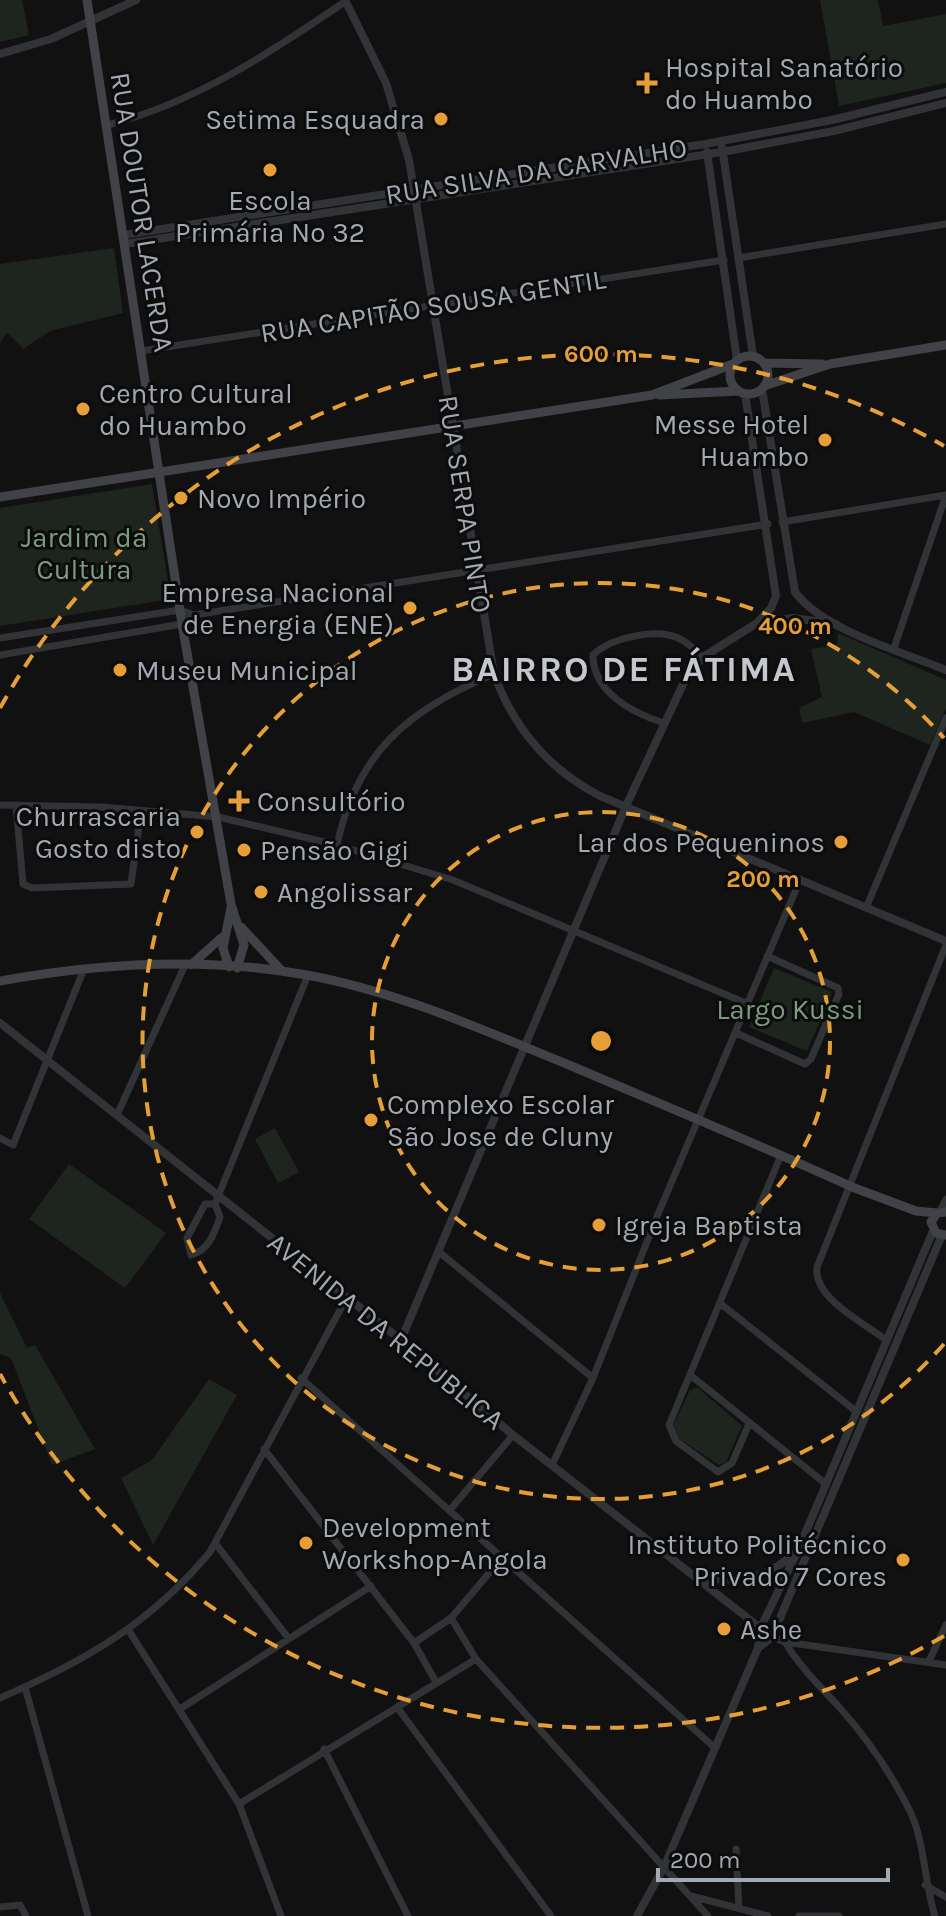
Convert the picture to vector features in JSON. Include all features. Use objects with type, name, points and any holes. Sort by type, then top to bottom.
[{"type":"main road","name":"RUA DOUTOR LACERDA","points":[[87,0],[182,624],[231,904],[244,945],[233,967]]},
{"type":"main road","points":[[652,395],[753,356],[764,363],[830,364],[946,345]]},
{"type":"main road","points":[[735,362],[730,379],[742,393]]},
{"type":"main road","points":[[763,388],[768,377],[764,363]]},
{"type":"main road","points":[[0,497],[652,395],[742,393],[830,364]]},
{"type":"main road","name":"RUA DOUTOR LACERDA","points":[[231,904],[223,948],[233,967]]},
{"type":"main road","points":[[238,924],[282,971]]},
{"type":"main road","points":[[188,966],[216,945],[227,928]]},
{"type":"main road","points":[[0,981],[84,969],[188,966],[308,975],[410,1002],[698,1119],[852,1187],[916,1211],[941,1213]]},
{"type":"main road","points":[[916,1211],[938,1232]]},
{"type":"main road","points":[[938,1232],[932,1220],[941,1213]]},
{"type":"street","points":[[0,54],[90,22],[136,0]]},
{"type":"street","points":[[108,125],[168,106],[214,84],[263,57],[346,0]]},
{"type":"street","name":"RUA SERPA PINTO","points":[[346,0],[370,45],[394,107],[414,190],[494,674],[517,723],[543,756],[583,787],[946,943]]},
{"type":"street","points":[[942,93],[943,104]]},
{"type":"street","name":"RUA SILVA DA CARVALHO","points":[[200,229],[271,213],[705,144],[942,93]]},
{"type":"street","name":"RUA SILVA DA CARVALHO","points":[[124,239],[345,213],[722,152],[878,121],[943,104]]},
{"type":"street","points":[[876,109],[878,121]]},
{"type":"street","points":[[721,141],[753,356]]},
{"type":"street","points":[[705,144],[724,260],[735,362]]},
{"type":"street","points":[[547,169],[549,180]]},
{"type":"street","points":[[471,182],[472,193]]},
{"type":"street","points":[[343,202],[345,213]]},
{"type":"street","points":[[271,213],[272,223]]},
{"type":"street","points":[[738,258],[946,224]]},
{"type":"street","name":"RUA CAPITÃO SOUSA GENTIL","points":[[141,351],[724,260]]},
{"type":"street","points":[[763,388],[795,592],[808,608],[836,624],[946,670]]},
{"type":"street","points":[[401,1340],[626,806],[685,680],[703,657],[757,623],[771,608],[776,596],[768,524],[742,393]]},
{"type":"street","points":[[782,522],[946,495],[894,648]]},
{"type":"street","points":[[194,615],[180,610],[1,638],[3,654],[182,624],[194,615],[768,524]]},
{"type":"street","points":[[757,623],[793,618],[836,624]]},
{"type":"street","points":[[93,624],[95,638]]},
{"type":"street","points":[[664,723],[618,701],[596,676],[593,655],[601,647],[624,639],[661,635],[675,636],[703,657]]},
{"type":"street","points":[[337,845],[345,807],[359,778],[399,728],[455,690],[494,674]]},
{"type":"street","points":[[866,908],[946,718]]},
{"type":"street","points":[[0,805],[218,817],[337,845],[453,880],[748,1004]]},
{"type":"street","points":[[16,805],[23,884],[32,888],[131,884],[141,811]]},
{"type":"street","points":[[552,1465],[593,1378],[698,1119],[800,880]]},
{"type":"street","points":[[886,1340],[822,1291],[816,1277],[817,1267],[852,1187],[946,943]]},
{"type":"street","points":[[736,1033],[805,1064],[811,1059],[839,994],[835,986],[767,956]]},
{"type":"street","points":[[117,1115],[188,966]]},
{"type":"street","points":[[0,1138],[13,1145],[84,969]]},
{"type":"street","points":[[217,1200],[201,1207],[192,1225],[187,1238],[191,1255],[202,1252],[216,1227],[220,1211],[217,1200],[308,975]]},
{"type":"street","name":"AVENIDA DA REPUBLICA","points":[[0,1023],[48,1057],[217,1200],[347,1297],[513,1435],[772,1637]]},
{"type":"street","points":[[749,1424],[732,1463],[718,1472],[676,1441],[669,1425],[781,1155]]},
{"type":"street","points":[[941,1213],[946,1200]]},
{"type":"street","points":[[637,1916],[664,1867],[758,1648],[760,1629],[799,1548],[886,1340],[938,1232]]},
{"type":"street","points":[[758,1648],[772,1637],[938,1232]]},
{"type":"street","points":[[439,1252],[593,1378]]},
{"type":"street","points":[[0,1698],[129,1631],[182,1586],[215,1543],[347,1297]]},
{"type":"street","points":[[721,1304],[857,1412]]},
{"type":"street","points":[[690,1375],[826,1484]]},
{"type":"street","points":[[301,1378],[714,1747]]},
{"type":"street","points":[[450,1510],[513,1435]]},
{"type":"street","points":[[264,1449],[414,1643],[436,1682]]},
{"type":"street","points":[[215,1543],[289,1639]]},
{"type":"street","points":[[696,1578],[751,1579],[782,1565],[799,1548]]},
{"type":"street","points":[[414,1643],[451,1618],[501,1559]]},
{"type":"street","points":[[180,1709],[371,1586]]},
{"type":"street","points":[[451,1618],[476,1659],[708,1916]]},
{"type":"street","points":[[929,1661],[946,1625]]},
{"type":"street","points":[[129,1631],[239,1804],[281,1916]]},
{"type":"street","points":[[772,1637],[785,1642],[946,1665]]},
{"type":"street","points":[[785,1642],[805,1671],[858,1730],[909,1809],[918,1829],[925,1885],[935,1916]]},
{"type":"street","points":[[239,1804],[324,1749],[476,1659]]},
{"type":"street","points":[[25,1687],[88,1916]]},
{"type":"street","points":[[397,1707],[551,1916]]},
{"type":"street","points":[[324,1749],[408,1916]]},
{"type":"street","points":[[736,1849],[739,1908]]},
{"type":"street","points":[[925,1885],[946,1897]]},
{"type":"street","points":[[689,1895],[768,1916]]},
{"type":"street","points":[[0,1907],[20,1905],[26,1916]]},
{"type":"street","points":[[799,1916],[839,1916]]},
{"type":"green space","points":[[0,0],[22,0],[29,35],[0,42]]},
{"type":"green space","points":[[820,0],[878,0],[883,26],[946,14],[946,83],[839,106]]},
{"type":"green space","points":[[114,248],[123,313],[50,331],[23,349],[7,332],[0,343],[0,264]]},
{"type":"green space","name":"Jardim da Cultura","points":[[152,484],[171,599],[0,626],[0,508]]},
{"type":"green space","points":[[838,633],[946,680],[946,708],[930,745],[854,712],[802,723],[799,708],[822,697],[811,649],[837,645]]},
{"type":"green space","name":"Largo Kussi","points":[[774,968],[832,992],[807,1051],[749,1027]]},
{"type":"green space","points":[[275,1128],[299,1172],[278,1183],[255,1139]]},
{"type":"green space","points":[[69,1164],[166,1233],[125,1288],[29,1219]]},
{"type":"green space","points":[[0,1293],[27,1348],[35,1345],[95,1449],[52,1465],[11,1358],[0,1354]]},
{"type":"green space","points":[[209,1379],[237,1395],[153,1545],[121,1478],[152,1460]]},
{"type":"green space","points":[[697,1387],[742,1426],[726,1462],[719,1465],[674,1435],[672,1428],[690,1390]]},
{"type":"place","name":"Hospital Sanatório do Huambo","points":[[647,83]]},
{"type":"place","name":"Setima Esquadra","points":[[441,119]]},
{"type":"place","name":"Escola Primária No 32","points":[[270,170]]},
{"type":"place","name":"Centro Cultural do Huambo","points":[[83,409]]},
{"type":"place","name":"Messe Hotel Huambo","points":[[825,440]]},
{"type":"place","name":"Novo Império","points":[[181,498]]},
{"type":"place","name":"Empresa Nacional de Energia (ENE)","points":[[410,608]]},
{"type":"place","name":"Museu Municipal","points":[[120,670]]},
{"type":"place","name":"Consultório","points":[[239,801]]},
{"type":"place","name":"Churrascaria Gosto disto","points":[[197,832]]},
{"type":"place","name":"Lar dos Pequeninos","points":[[841,842]]},
{"type":"place","name":"Pensão Gigi","points":[[244,850]]},
{"type":"place","name":"Angolissar","points":[[261,892]]},
{"type":"place","name":"Complexo Escolar São Jose de Cluny","points":[[371,1120]]},
{"type":"place","name":"Igreja Baptista","points":[[599,1225]]},
{"type":"place","name":"Development Workshop-Angola","points":[[306,1543]]},
{"type":"place","name":"Instituto Politécnico Privado 7 Cores","points":[[903,1560]]},
{"type":"place","name":"Ashe","points":[[724,1629]]},
{"type":"district","name":"BAIRRO DE FÁTIMA","points":[[624,669]]}]
